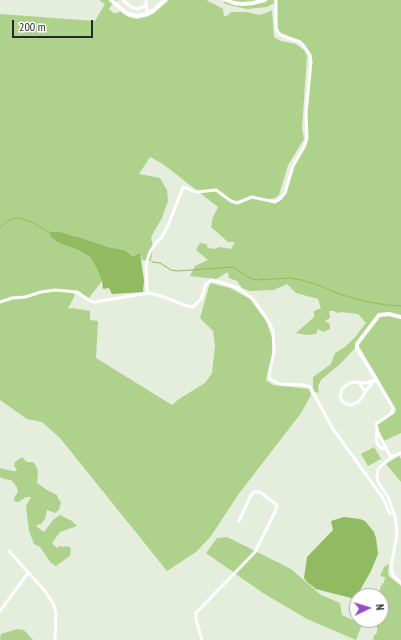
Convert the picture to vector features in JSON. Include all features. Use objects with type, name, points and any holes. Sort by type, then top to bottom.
[{"type":"street","points":[[111,0],[130,15],[140,16],[159,7],[165,0]]},
{"type":"street","points":[[123,0],[131,7],[137,9],[146,6]]},
{"type":"street","points":[[146,0],[147,14]]},
{"type":"street","points":[[226,0],[243,4],[265,0]]},
{"type":"street","points":[[149,293],[146,287],[147,261],[150,252],[162,237],[169,223],[183,187],[197,192],[216,190],[231,201],[237,203],[252,197],[275,202],[285,193],[293,166],[305,145],[307,138],[306,113],[311,62],[304,46],[300,42],[281,35],[278,32],[276,28],[276,0]]},
{"type":"street","points":[[0,302],[12,298],[25,297],[41,292],[55,290],[77,292],[94,302],[149,293],[193,307],[200,299],[206,284],[212,280],[238,288],[253,299],[269,322],[273,331],[274,352],[269,374],[270,379],[280,384],[304,385],[310,387],[333,429],[382,498],[390,514]]},
{"type":"street","points":[[386,447],[382,449],[378,445],[376,440],[376,425],[377,422],[392,414],[394,409],[375,380],[357,348],[357,344],[379,316],[385,314],[401,317]]},
{"type":"street","points":[[375,380],[358,402],[351,405],[346,404],[341,399],[341,392],[346,385],[351,382],[365,383],[375,380]]},
{"type":"street","points":[[358,382],[365,394]]},
{"type":"street","points":[[377,430],[391,457]]},
{"type":"street","points":[[401,453],[391,457],[378,469],[377,480],[388,498],[395,517],[397,533],[392,568],[393,575],[401,582]]},
{"type":"street","points":[[202,640],[196,620],[196,613],[255,552],[276,510],[277,504],[260,492],[254,492],[251,495],[239,521]]},
{"type":"street","points":[[9,551],[50,597],[55,608],[55,640]]},
{"type":"street","points":[[0,611],[28,573]]},
{"type":"shaded area","points":[[99,0],[119,0],[114,1],[109,9],[113,13],[120,11],[128,17],[137,19],[153,14],[169,0],[207,0],[223,9],[224,16],[227,16],[231,12],[247,12],[259,15],[272,10],[274,37],[281,41],[296,44],[304,50],[307,56],[302,128],[304,139],[288,165],[279,195],[275,198],[265,200],[275,202],[282,197],[290,175],[306,142],[306,113],[311,69],[310,55],[304,45],[278,32],[276,0],[401,0],[401,433],[384,441],[377,424],[395,413],[396,409],[358,345],[340,364],[321,380],[318,386],[319,393],[315,392],[313,388],[313,377],[331,364],[335,353],[345,347],[366,323],[358,314],[329,311],[330,318],[325,321],[330,324],[330,329],[323,332],[318,329],[316,334],[306,335],[296,333],[314,317],[314,311],[321,308],[318,299],[296,293],[287,284],[274,290],[250,291],[242,288],[237,281],[229,278],[228,272],[216,279],[190,276],[195,266],[208,260],[196,250],[200,243],[206,244],[208,248],[214,249],[220,247],[231,249],[235,242],[228,242],[211,227],[213,217],[218,207],[163,164],[150,157],[139,174],[160,178],[167,190],[168,201],[162,218],[151,237],[153,246],[151,261],[142,260],[141,256],[132,256],[125,250],[108,247],[61,232],[49,232],[59,243],[78,250],[90,257],[102,281],[88,299],[82,294],[72,292],[75,295],[68,309],[72,308],[90,311],[90,320],[98,321],[96,358],[172,405],[205,383],[212,373],[215,346],[213,331],[200,318],[210,283],[230,288],[250,299],[266,321],[273,340],[272,356],[266,380],[273,385],[309,389],[311,395],[301,413],[238,495],[211,536],[196,552],[167,571],[60,438],[42,422],[27,419],[0,400],[0,14],[95,21],[105,4]]},
{"type":"shaded area","points":[[224,0],[274,0],[274,3],[267,7],[247,9],[229,5],[224,3]]},
{"type":"shaded area","points":[[49,232],[61,232],[108,247],[125,250],[132,256],[140,253],[144,280],[143,292],[112,294],[109,288],[103,289],[102,281],[90,257],[78,250],[59,243],[51,237]]},
{"type":"shaded area","points":[[374,447],[381,459],[368,466],[361,454]]},
{"type":"shaded area","points":[[399,456],[401,459],[401,482],[386,464]]},
{"type":"shaded area","points":[[22,457],[27,462],[33,462],[36,466],[38,471],[37,483],[57,495],[61,502],[59,510],[55,513],[47,510],[45,519],[41,524],[37,525],[37,527],[44,532],[53,520],[60,515],[72,521],[77,526],[60,532],[52,543],[57,548],[60,546],[68,546],[71,548],[70,556],[56,566],[51,563],[40,547],[34,544],[29,531],[26,506],[31,497],[26,497],[18,502],[14,501],[14,498],[18,492],[17,487],[11,480],[0,477],[0,468],[16,471],[17,469],[14,466],[15,462]]},
{"type":"shaded area","points":[[344,517],[360,519],[365,521],[374,532],[376,538],[378,554],[371,571],[361,588],[349,588],[349,597],[316,589],[304,578],[307,557],[333,530],[331,521]]},
{"type":"shaded area","points":[[227,537],[291,569],[321,595],[340,603],[342,615],[349,618],[349,628],[360,628],[356,640],[307,619],[263,593],[206,553],[217,538]]},
{"type":"shaded area","points":[[389,564],[388,574],[401,586],[401,640],[373,640],[374,635],[377,633],[377,628],[389,628],[389,588],[380,588],[385,577],[380,576],[384,567]]},
{"type":"shaded area","points":[[17,629],[24,630],[33,640],[0,640],[1,634]]},
{"type":"waterway","points":[[0,227],[13,218],[19,218],[32,222],[49,232]]},
{"type":"waterway","points":[[152,262],[160,263],[171,270],[177,271],[233,267],[250,278],[256,280],[290,278],[321,286],[339,294],[364,301],[401,306]]}]
